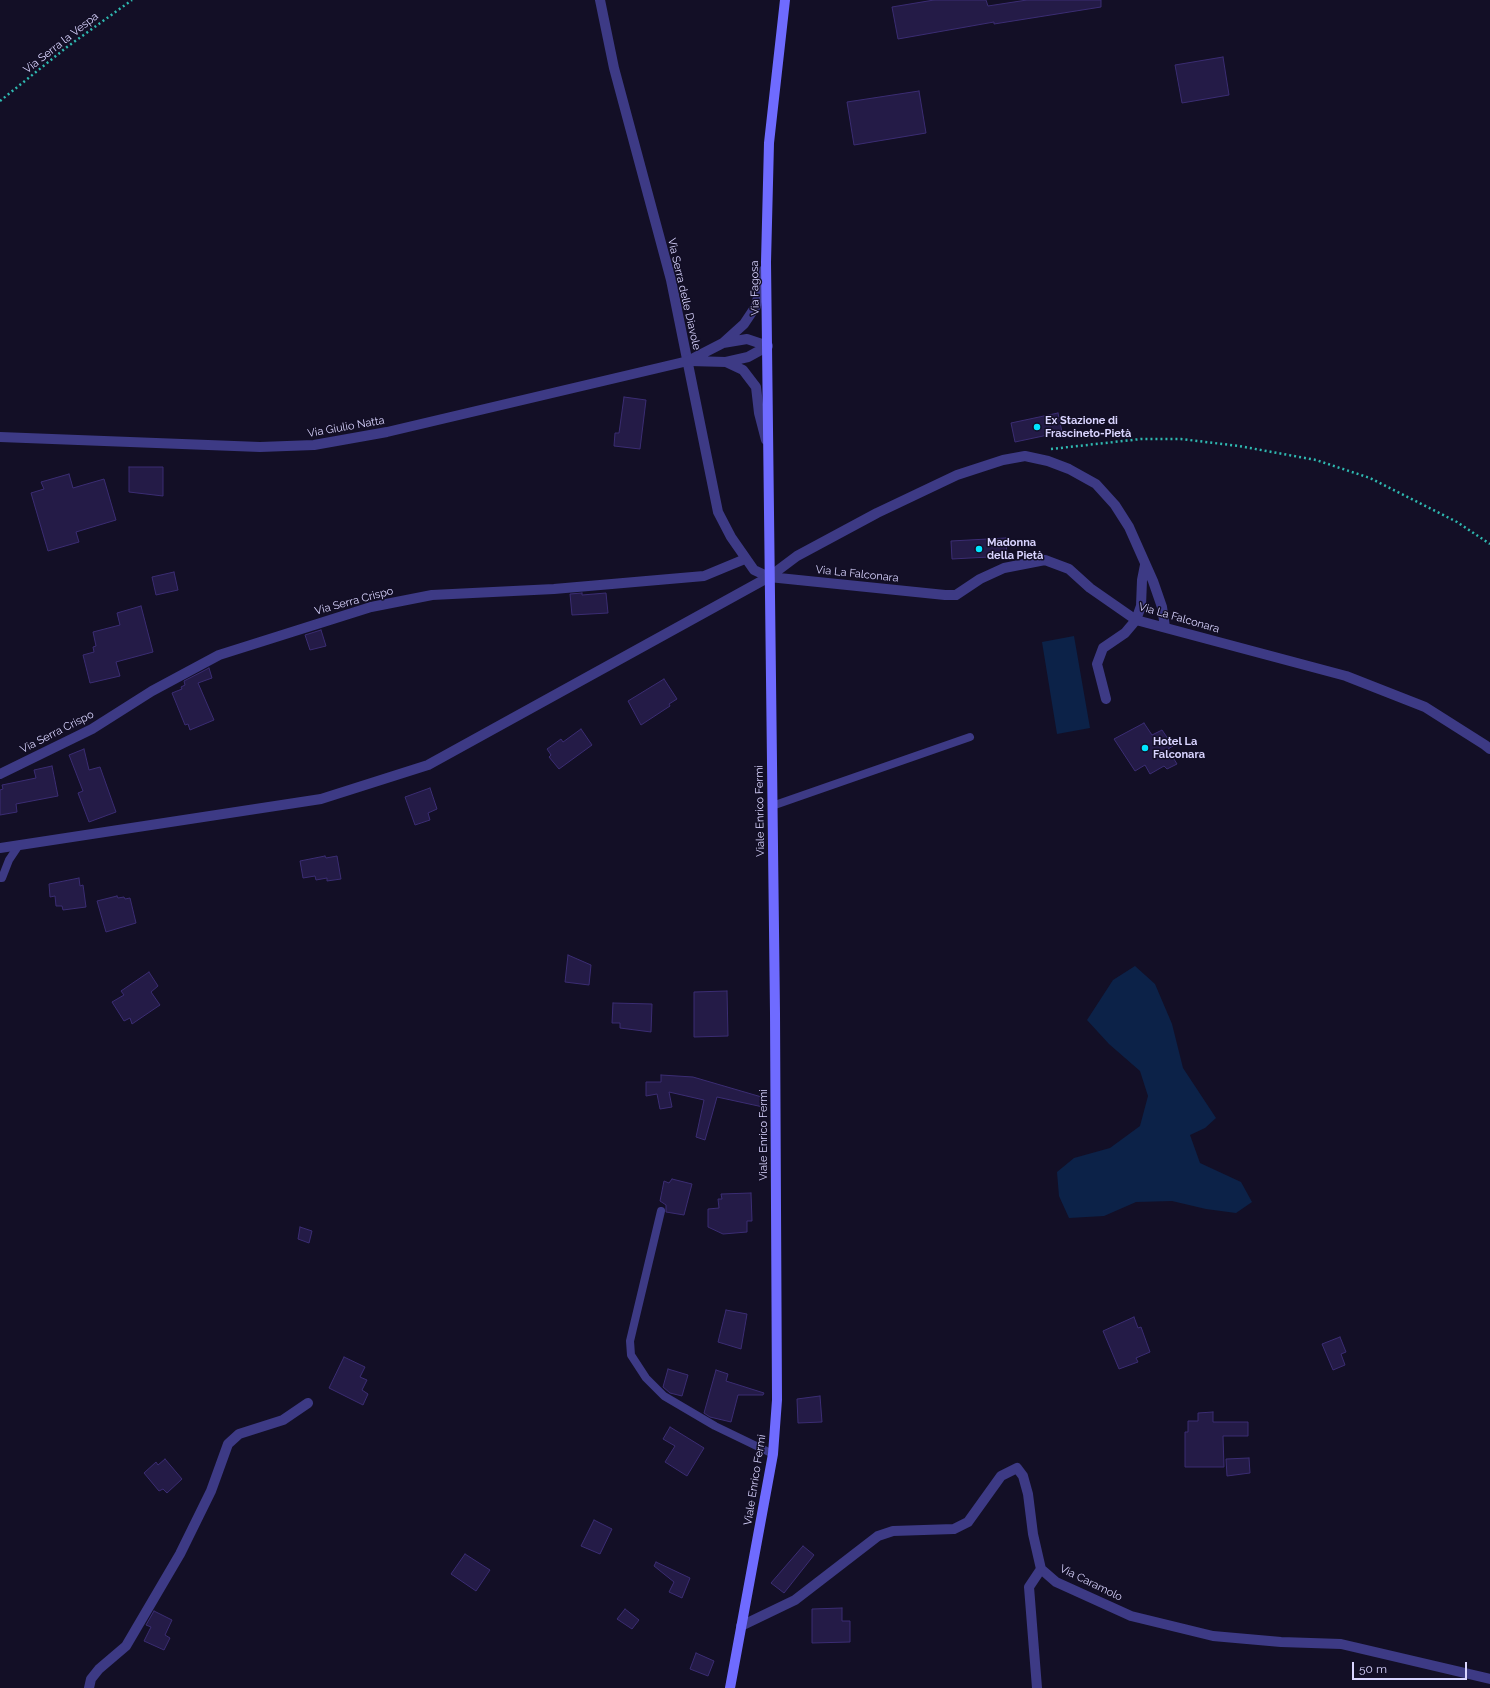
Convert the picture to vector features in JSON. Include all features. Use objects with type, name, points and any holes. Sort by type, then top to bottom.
[{"type":"main road","name":"Via Fagosa","points":[[769,577],[766,262],[769,143],[785,0]]},
{"type":"main road","name":"Viale Enrico Fermi","points":[[730,1688],[773,1454],[777,1400],[775,1013],[769,577]]},
{"type":"street","name":"Via Serra delle Diavole","points":[[600,0],[614,68],[671,280],[718,512],[754,570],[769,577]]},
{"type":"street","points":[[688,361],[723,343],[744,324],[756,306],[766,262]]},
{"type":"street","points":[[723,343],[747,339],[768,346]]},
{"type":"street","points":[[688,361],[726,362],[748,357],[768,346]]},
{"type":"street","name":"Via Giulio Natta","points":[[0,437],[260,448],[314,445],[387,432],[688,361]]},
{"type":"street","points":[[726,362],[742,370],[756,387],[759,413],[767,443]]},
{"type":"street","points":[[0,848],[321,799],[428,765],[769,577],[797,556],[883,510],[957,475],[1003,460],[1025,456],[1048,460],[1069,469],[1096,484],[1115,505],[1129,526],[1153,581],[1162,607],[1165,628]]},
{"type":"street","name":"Via Serra Crispo","points":[[0,774],[92,729],[152,691],[219,655],[372,607],[432,595],[554,588],[704,576],[746,559]]},
{"type":"street","name":"Via La Falconara","points":[[769,577],[956,595],[980,579],[1004,568],[1046,560],[1069,569],[1090,588],[1136,620],[1346,676],[1425,706],[1485,745],[1490,750]]},
{"type":"street","points":[[1106,698],[1097,664],[1103,648],[1125,634],[1136,620],[1141,606],[1142,580],[1145,565]]},
{"type":"street","points":[[90,1683],[99,1669],[126,1646],[180,1554],[211,1491],[228,1444],[239,1434],[283,1420],[308,1403]]},
{"type":"street","points":[[741,1626],[795,1600],[878,1536],[893,1530],[954,1529],[968,1522],[1001,1476],[1017,1468],[1023,1476],[1028,1494],[1033,1534],[1041,1569],[1029,1587],[1036,1688]]},
{"type":"street","name":"Via Caramolo","points":[[1041,1569],[1056,1582],[1131,1616],[1213,1636],[1281,1642],[1341,1644],[1490,1679]]},
{"type":"lane","points":[[772,806],[970,737]]},
{"type":"lane","points":[[0,878],[2,878],[9,860],[19,845]]},
{"type":"lane","points":[[661,1211],[630,1340],[631,1356],[646,1378],[664,1396],[715,1426],[773,1454]]},
{"type":"path","name":"Via Serra la Vespa","points":[[0,101],[67,47],[132,0]]},
{"type":"path","points":[[1047,449],[1140,439],[1181,439],[1238,446],[1316,460],[1370,478],[1457,522],[1490,544]]},
{"type":"water","points":[[1074,636],[1090,728],[1057,734],[1042,642]]},
{"type":"water","points":[[1135,966],[1155,984],[1172,1024],[1183,1068],[1216,1118],[1205,1128],[1190,1135],[1200,1163],[1241,1182],[1252,1202],[1236,1213],[1206,1209],[1172,1201],[1136,1202],[1104,1216],[1069,1218],[1059,1196],[1057,1172],[1074,1158],[1110,1148],[1140,1126],[1148,1096],[1140,1071],[1109,1044],[1087,1020],[1113,980]]},
{"type":"building","points":[[934,0],[986,0],[988,6],[1027,0],[1101,0],[1101,7],[994,24],[994,22],[898,39],[892,7]]},
{"type":"building","points":[[1223,57],[1229,95],[1182,103],[1175,65]]},
{"type":"building","points":[[919,91],[926,133],[854,145],[847,102]]},
{"type":"building","points":[[624,397],[646,400],[640,449],[614,446],[615,433],[619,433]]},
{"type":"building","name":"Ex Stazione di Frascineto-Pietà","points":[[1058,413],[1062,432],[1015,442],[1011,423]]},
{"type":"building","points":[[129,467],[163,467],[163,496],[129,492]]},
{"type":"building","points":[[69,474],[73,488],[104,479],[116,520],[76,532],[79,542],[48,551],[31,493],[44,489],[41,482]]},
{"type":"building","name":"Madonna della Pietà","points":[[1006,538],[1007,556],[952,559],[951,541]]},
{"type":"building","points":[[174,572],[178,590],[156,595],[152,577]]},
{"type":"building","points":[[582,593],[582,595],[606,593],[608,613],[572,615],[570,594]]},
{"type":"building","points":[[141,606],[153,652],[116,662],[120,676],[90,683],[83,655],[94,652],[93,647],[96,646],[93,632],[120,625],[117,613]]},
{"type":"building","points":[[321,630],[326,646],[310,650],[305,635]]},
{"type":"building","points":[[209,668],[212,678],[198,683],[214,720],[190,730],[188,724],[185,725],[172,693],[182,689],[181,687],[185,685],[184,681]]},
{"type":"building","points":[[664,679],[677,699],[669,704],[670,706],[641,725],[628,701]]},
{"type":"building","name":"Hotel La Falconara","points":[[1144,723],[1152,735],[1162,730],[1173,746],[1168,749],[1177,764],[1167,769],[1164,766],[1150,774],[1145,765],[1135,771],[1114,739]]},
{"type":"building","points":[[581,729],[592,745],[559,769],[549,757],[551,755],[547,749],[561,739],[563,742]]},
{"type":"building","points":[[84,749],[89,770],[100,767],[116,812],[89,822],[78,793],[83,791],[69,755]]},
{"type":"building","points":[[52,766],[58,796],[16,804],[17,812],[0,815],[0,790],[3,789],[2,785],[36,778],[34,770]]},
{"type":"building","points":[[430,788],[437,809],[428,813],[430,820],[415,825],[405,797]]},
{"type":"building","points":[[325,856],[326,858],[337,856],[341,879],[327,881],[327,878],[316,880],[315,876],[303,878],[300,861]]},
{"type":"building","points":[[79,878],[80,886],[83,885],[86,907],[63,910],[62,906],[56,906],[55,896],[50,897],[49,884]]},
{"type":"building","points":[[117,896],[118,898],[130,898],[136,923],[106,932],[97,901]]},
{"type":"building","points":[[568,955],[591,965],[589,985],[565,982]]},
{"type":"building","points":[[149,972],[158,986],[151,992],[160,1005],[132,1024],[130,1018],[124,1021],[112,1002],[124,995],[121,991]]},
{"type":"building","points":[[727,991],[728,1036],[694,1037],[694,992]]},
{"type":"building","points":[[613,1003],[652,1004],[651,1032],[620,1028],[620,1023],[612,1023]]},
{"type":"building","points":[[661,1075],[693,1077],[765,1098],[763,1107],[717,1097],[705,1140],[696,1137],[704,1100],[669,1092],[672,1107],[660,1109],[657,1094],[646,1096],[646,1082],[661,1082]]},
{"type":"building","points":[[672,1179],[692,1184],[684,1215],[666,1212],[666,1205],[660,1201],[664,1181],[669,1183]]},
{"type":"building","points":[[751,1193],[752,1221],[747,1221],[747,1232],[723,1234],[708,1227],[708,1209],[719,1208],[718,1199],[722,1199],[721,1194]]},
{"type":"building","points":[[300,1227],[312,1231],[309,1243],[298,1239]]},
{"type":"building","points":[[726,1310],[747,1314],[741,1349],[718,1342]]},
{"type":"building","points":[[1134,1317],[1138,1328],[1141,1327],[1150,1352],[1136,1358],[1138,1362],[1119,1369],[1103,1331]]},
{"type":"building","points":[[1340,1337],[1346,1352],[1341,1354],[1345,1365],[1333,1370],[1322,1344]]},
{"type":"building","points":[[344,1357],[365,1367],[360,1377],[367,1380],[362,1390],[368,1394],[363,1405],[329,1388]]},
{"type":"building","points":[[668,1369],[688,1375],[682,1396],[670,1393],[663,1387]]},
{"type":"building","points":[[716,1370],[728,1374],[726,1381],[764,1393],[763,1395],[738,1395],[731,1422],[710,1417],[704,1413]]},
{"type":"building","points":[[820,1396],[822,1422],[798,1423],[797,1399]]},
{"type":"building","points":[[1213,1412],[1213,1422],[1248,1422],[1248,1436],[1223,1436],[1224,1467],[1185,1467],[1185,1432],[1188,1432],[1188,1421],[1198,1421],[1198,1413]]},
{"type":"building","points":[[670,1427],[704,1448],[687,1476],[665,1462],[675,1446],[663,1439]]},
{"type":"building","points":[[1249,1458],[1250,1473],[1227,1476],[1226,1459]]},
{"type":"building","points":[[165,1459],[182,1479],[167,1493],[163,1489],[159,1491],[144,1473],[156,1462],[158,1465]]},
{"type":"building","points":[[594,1520],[612,1529],[600,1554],[581,1546]]},
{"type":"building","points":[[803,1546],[814,1555],[784,1593],[771,1583]]},
{"type":"building","points":[[465,1554],[490,1570],[476,1591],[451,1574]]},
{"type":"building","points":[[656,1562],[690,1578],[682,1598],[669,1592],[674,1582],[654,1566]]},
{"type":"building","points":[[842,1608],[842,1621],[850,1621],[850,1642],[812,1643],[812,1609]]},
{"type":"building","points":[[625,1609],[639,1620],[632,1629],[617,1619]]},
{"type":"building","points":[[154,1611],[172,1620],[165,1635],[170,1638],[164,1650],[144,1641],[151,1627],[146,1625]]},
{"type":"building","points":[[696,1653],[714,1661],[708,1676],[690,1669]]},
{"type":"place","name":"Ex Stazione di Frascineto-Pietà","points":[[1037,427]]},
{"type":"place","name":"Madonna della Pietà","points":[[979,549]]},
{"type":"place","name":"Hotel La Falconara","points":[[1145,748]]}]
